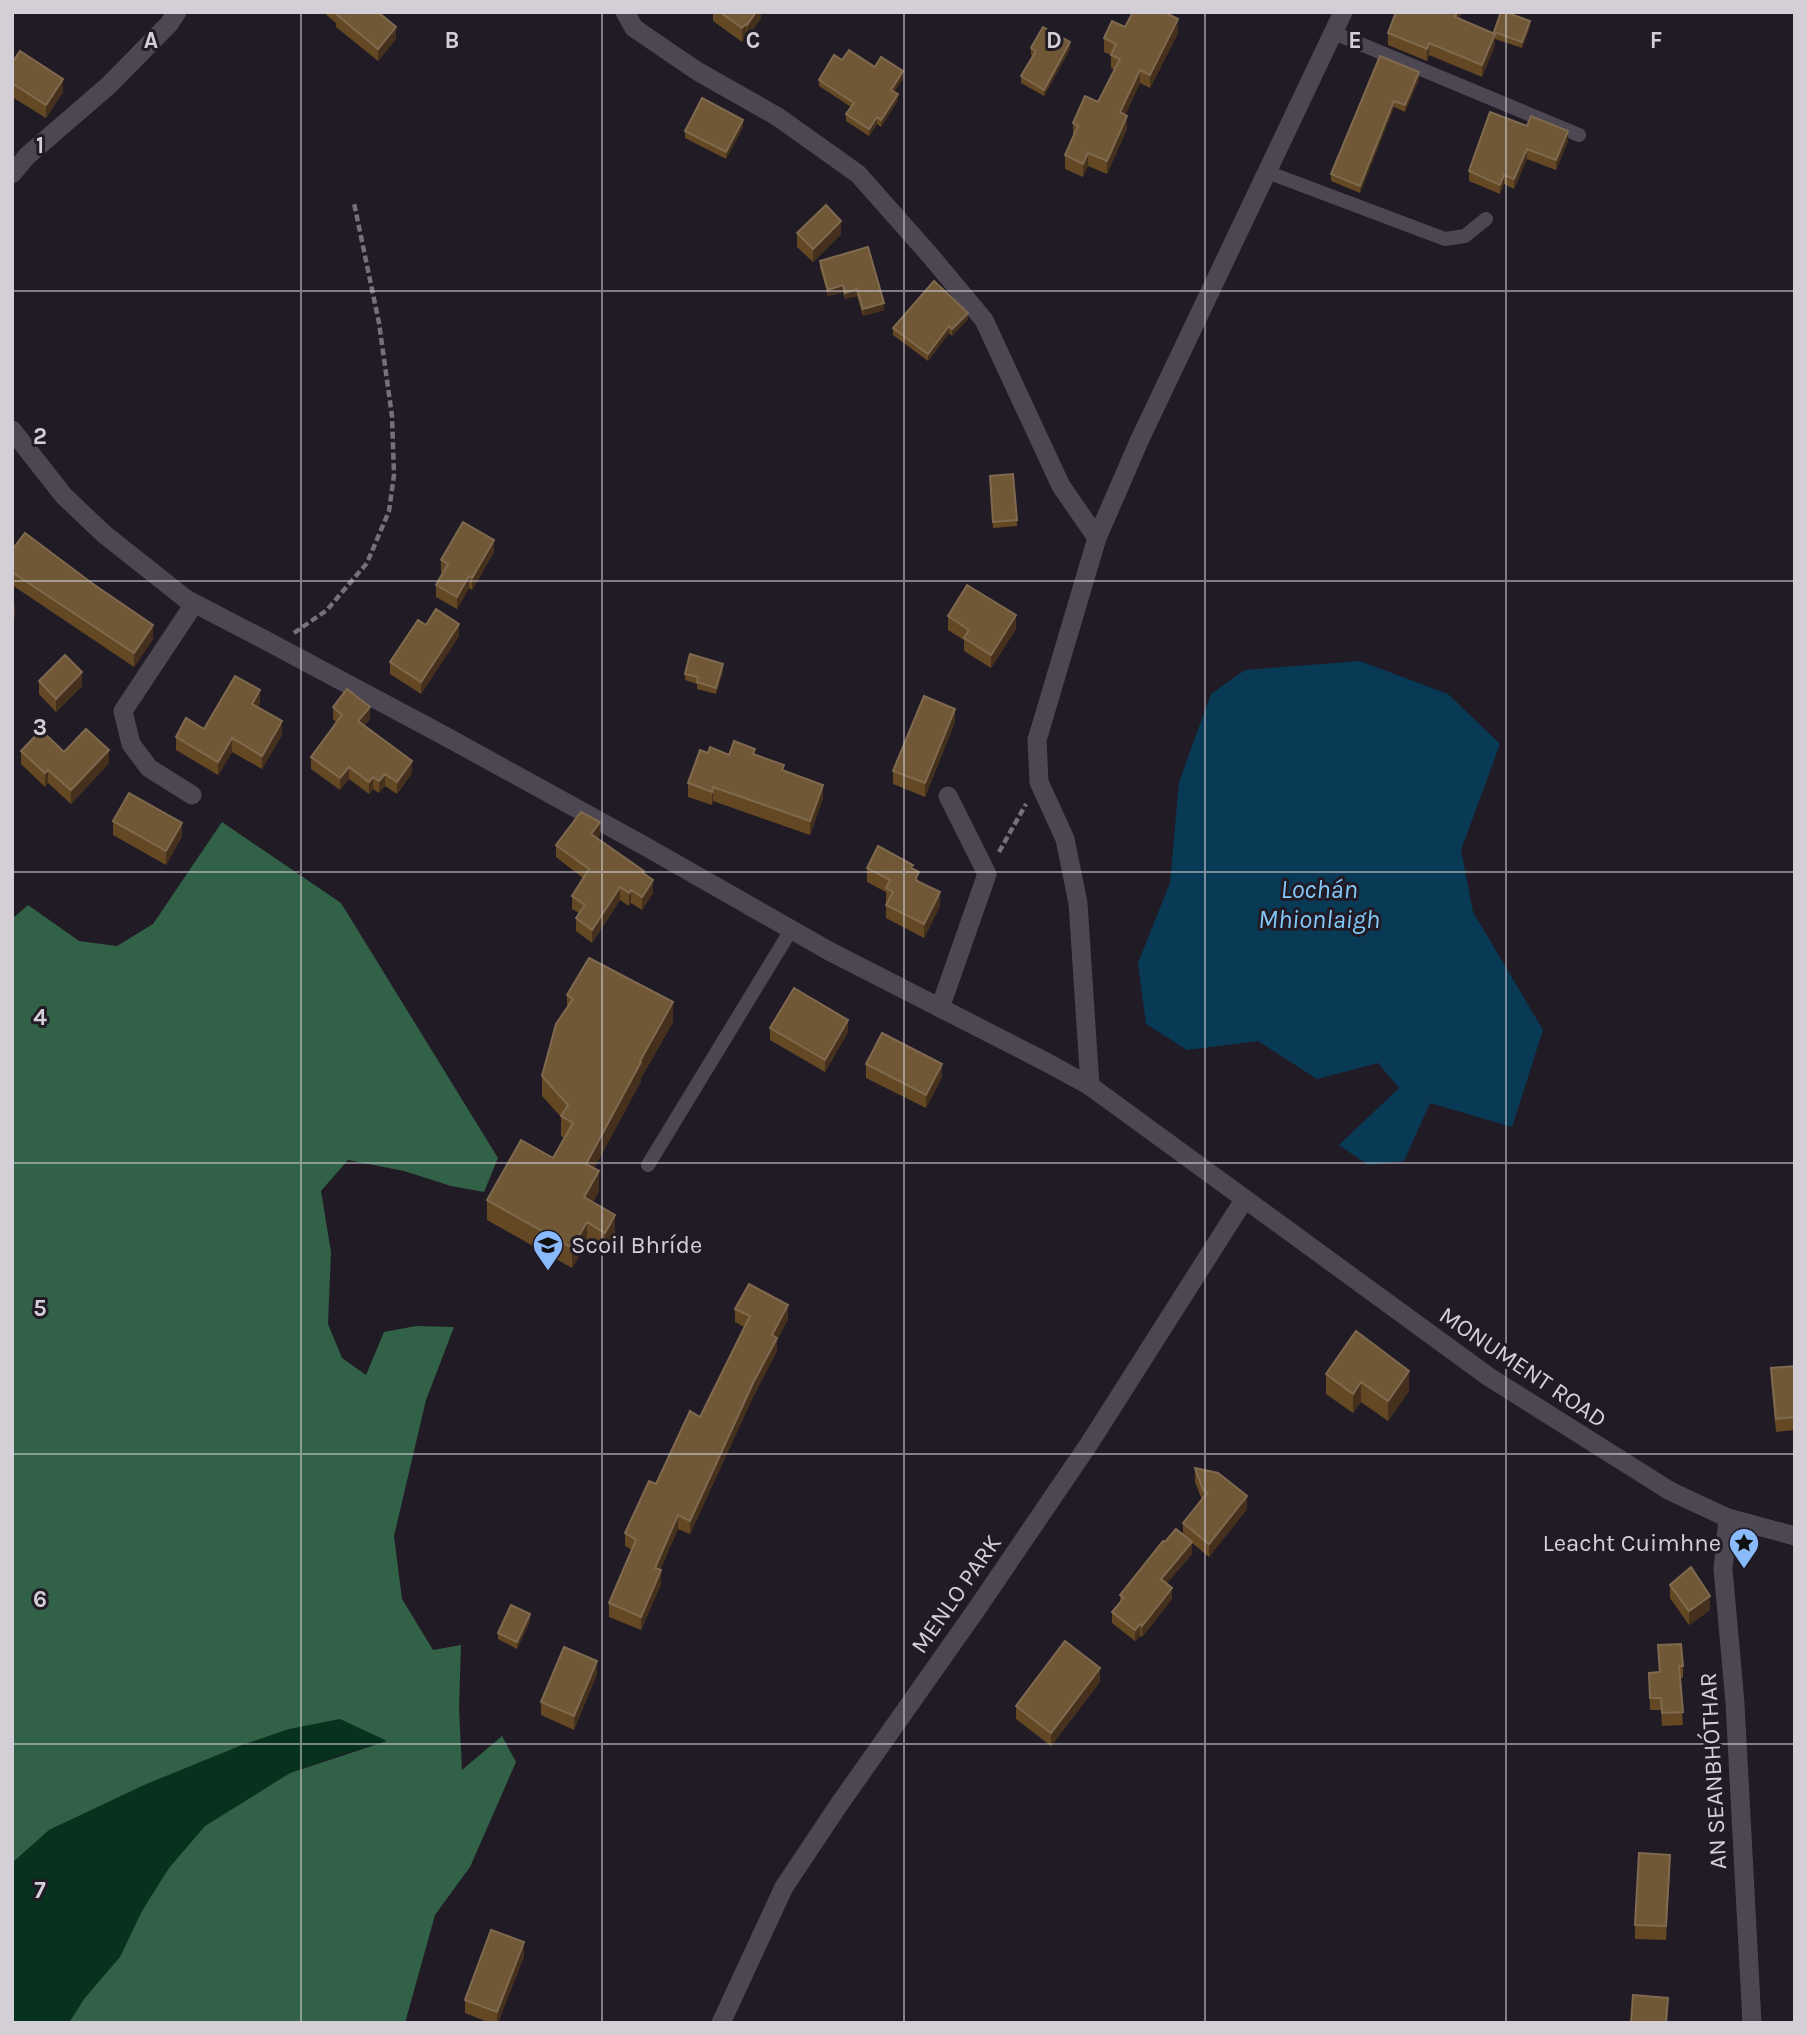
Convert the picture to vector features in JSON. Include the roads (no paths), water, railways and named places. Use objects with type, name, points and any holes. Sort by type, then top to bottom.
[{"type":"street","points":[[12,174],[27,156],[109,85],[177,12]]},
{"type":"street","points":[[625,12],[634,28],[697,71],[778,117],[858,174],[984,320],[1061,486],[1097,538]]},
{"type":"street","points":[[1090,1086],[1078,903],[1065,839],[1039,782],[1037,740],[1097,538],[1140,439],[1343,12]]},
{"type":"street","name":"MONUMENT ROAD","points":[[12,430],[64,496],[104,534],[194,604],[631,838],[829,951],[1090,1086],[1489,1377],[1670,1491],[1728,1518],[1795,1536]]},
{"type":"street","points":[[192,795],[149,768],[131,744],[123,711],[194,604]]},
{"type":"street","points":[[940,1008],[987,874],[948,796]]},
{"type":"street","name":"MENLO PARK","points":[[721,2023],[784,1888],[1088,1444],[1244,1200]]},
{"type":"street","name":"AN SEANBHÓTHAR","points":[[1728,1518],[1723,1569],[1735,1703],[1752,2023]]},
{"type":"lane","points":[[1334,33],[1579,135]]},
{"type":"lane","points":[[1267,172],[1445,239],[1465,236],[1486,219]]},
{"type":"lane","points":[[648,1165],[791,929]]},
{"type":"water","name":"Lochán Mhionlaigh","points":[[1360,661],[1448,694],[1500,744],[1461,850],[1473,912],[1543,1030],[1512,1127],[1430,1103],[1404,1161],[1368,1165],[1339,1145],[1399,1088],[1378,1063],[1317,1079],[1258,1041],[1187,1050],[1146,1024],[1138,963],[1170,883],[1179,782],[1211,694],[1245,670]]},
{"type":"place","name":"Scoil Bhríde","points":[[548,1272]]},
{"type":"place","name":"Leacht Cuimhne","points":[[1744,1570]]}]
